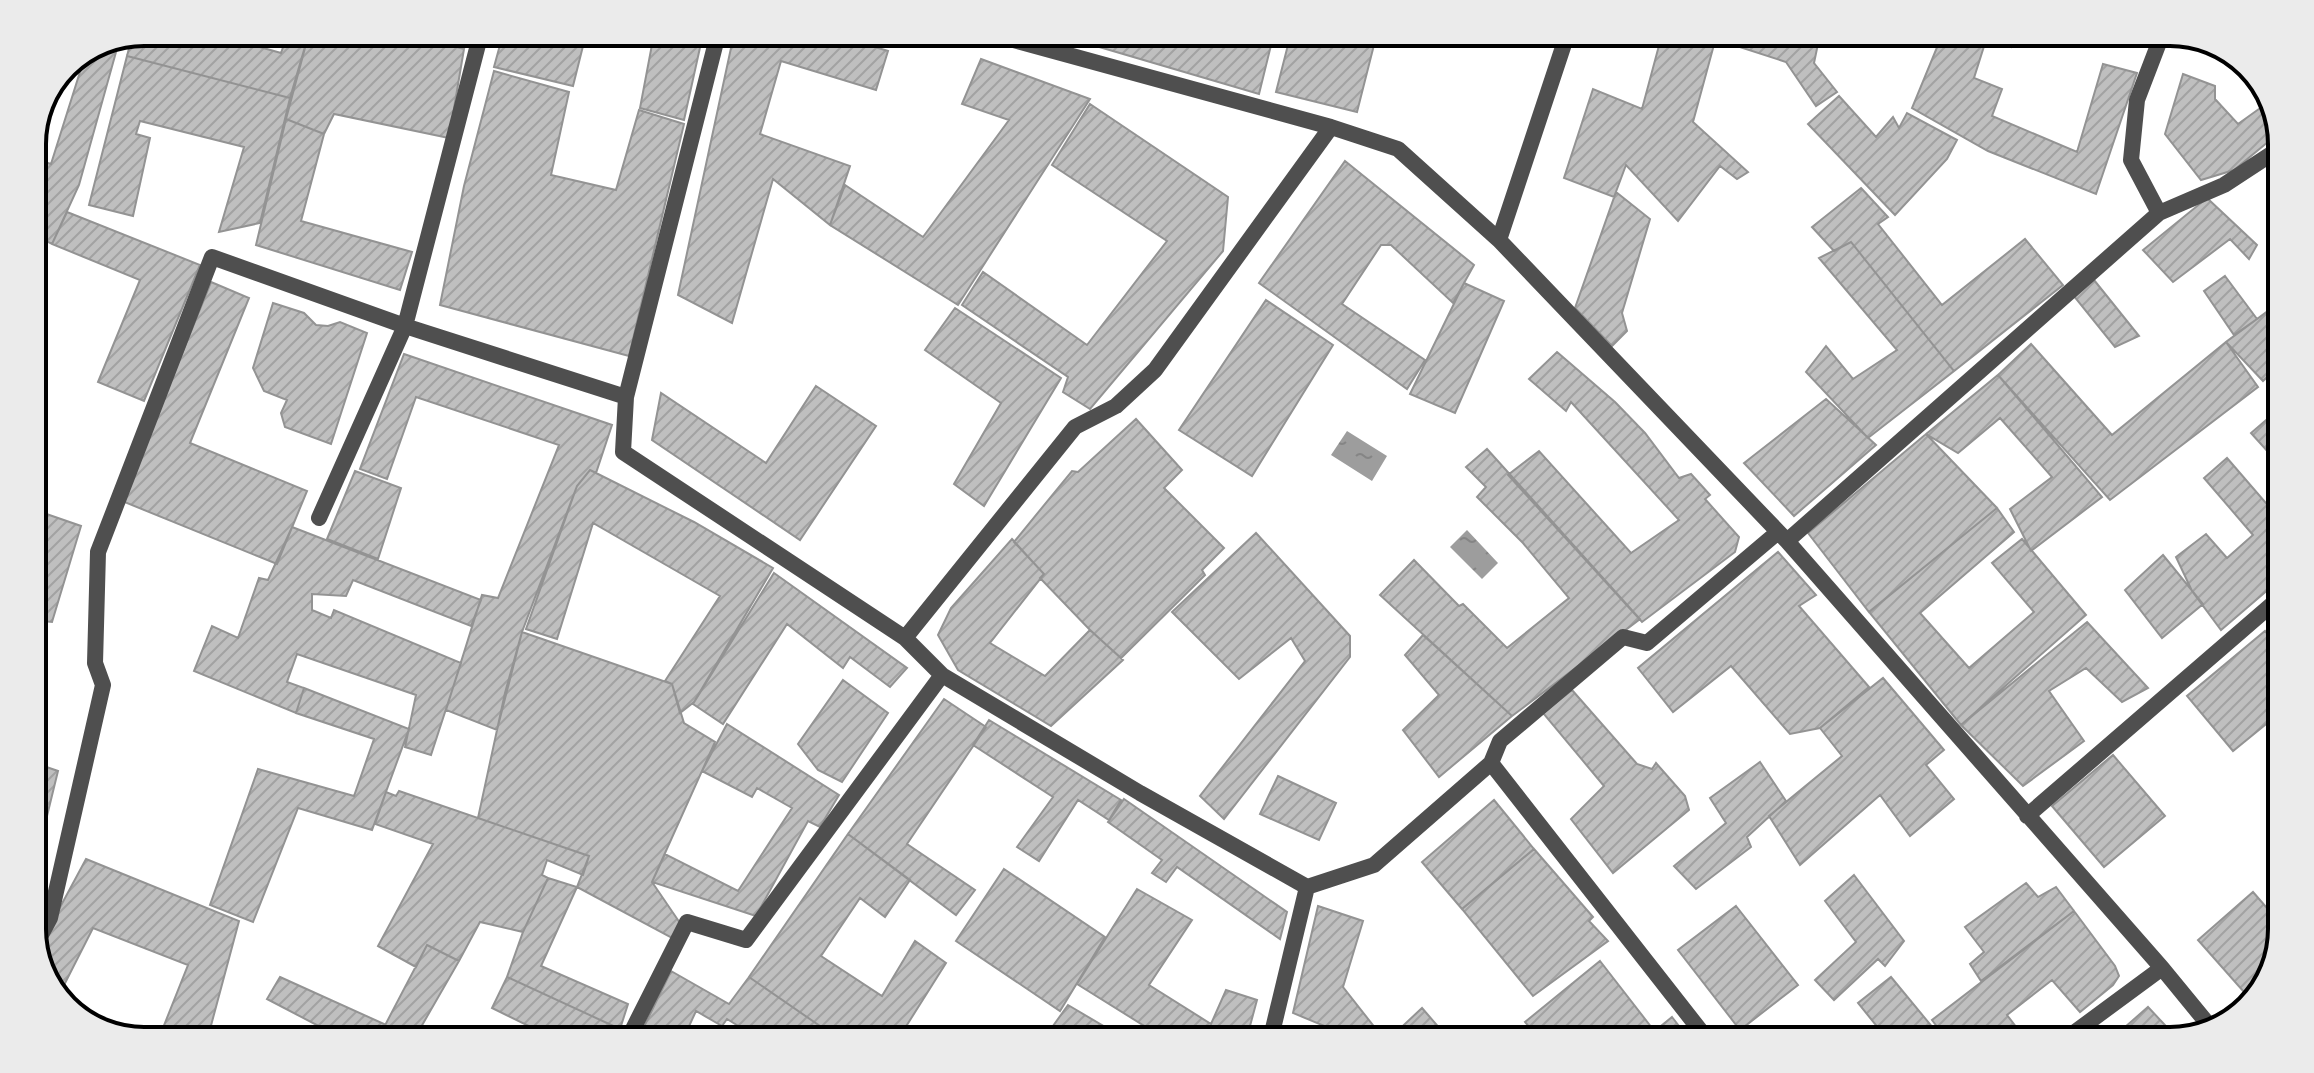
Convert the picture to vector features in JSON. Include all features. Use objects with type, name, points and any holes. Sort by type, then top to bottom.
[{"type":"street","points":[[319,518],[405,326],[478,46]]},
{"type":"street","points":[[715,46],[626,397],[623,452],[905,638],[942,675],[1140,793],[1307,887],[1374,865],[1491,763],[1500,741],[1623,637],[1647,643],[1783,536],[2159,213],[2224,185],[2268,156]]},
{"type":"street","points":[[1035,46],[1331,127],[1398,149],[1499,240],[1783,536],[2205,1020]]},
{"type":"street","points":[[1499,240],[1563,46]]},
{"type":"street","points":[[2158,46],[2137,100],[2131,160],[2159,213]]},
{"type":"street","points":[[905,638],[1075,427],[1116,406],[1155,370],[1331,127]]},
{"type":"street","points":[[46,925],[103,685],[95,663],[98,552],[212,257],[405,326],[626,397]]},
{"type":"street","points":[[2027,816],[2268,608]]},
{"type":"street","points":[[634,1027],[687,922],[746,940],[942,675]]},
{"type":"street","points":[[1491,763],[1698,1027]]},
{"type":"street","points":[[1273,1027],[1307,887]]},
{"type":"street","points":[[2082,1027],[2162,968]]},
{"type":"water","points":[[1347,431],[1387,456],[1372,481],[1331,455]]},
{"type":"water","points":[[1467,530],[1498,563],[1482,579],[1450,547]]},
{"type":"building","points":[[144,46],[256,46],[281,53],[283,46],[305,46],[290,98],[127,56],[129,47]]},
{"type":"building","points":[[306,46],[453,46],[464,49],[449,138],[334,114],[324,134],[286,119]]},
{"type":"building","points":[[500,46],[583,46],[573,86],[494,67]]},
{"type":"building","points":[[652,46],[700,46],[684,120],[640,108]]},
{"type":"building","points":[[731,46],[872,46],[888,51],[876,90],[781,61],[760,134],[850,166],[830,225],[773,179],[732,323],[678,295]]},
{"type":"building","points":[[1096,46],[1271,46],[1259,94]]},
{"type":"building","points":[[1288,46],[1374,46],[1357,112],[1276,92]]},
{"type":"building","points":[[1659,46],[1714,46],[1693,122],[1748,172],[1737,179],[1720,166],[1678,221],[1626,165],[1614,197],[1564,178],[1593,89],[1642,109]]},
{"type":"building","points":[[1737,46],[1818,46],[1814,63],[1837,92],[1816,106],[1786,62]]},
{"type":"building","points":[[1938,46],[1984,46],[1974,78],[2002,89],[1992,116],[2077,152],[2103,64],[2137,73],[2096,194],[1988,151],[1912,108]]},
{"type":"building","points":[[117,50],[79,185],[52,244],[46,241],[46,162],[51,164],[81,69]]},
{"type":"building","points":[[127,56],[290,98],[260,223],[219,232],[244,147],[140,121],[136,134],[150,138],[133,216],[89,205]]},
{"type":"building","points":[[981,59],[1090,99],[958,305],[830,225],[845,185],[923,237],[1009,120],[962,104]]},
{"type":"building","points":[[494,71],[569,92],[551,175],[616,190],[639,110],[684,124],[629,356],[440,305],[464,186]]},
{"type":"building","points":[[2183,74],[2215,86],[2215,99],[2238,124],[2261,108],[2268,142],[2234,170],[2201,180],[2165,134]]},
{"type":"building","points":[[1839,96],[1876,137],[1893,117],[1899,128],[1907,113],[1957,140],[1947,159],[1895,215],[1808,124]]},
{"type":"building","points":[[1090,104],[1228,197],[1223,251],[1090,409],[1063,392],[1068,377],[962,305],[983,272],[1087,345],[1167,241],[1052,165]]},
{"type":"building","points":[[286,119],[324,134],[301,221],[412,252],[400,290],[256,245]]},
{"type":"building","points":[[1345,161],[1474,265],[1453,303],[1391,245],[1381,245],[1342,304],[1425,360],[1407,389],[1259,283]]},
{"type":"building","points":[[1861,188],[1888,217],[1878,224],[1942,305],[2025,239],[2063,285],[1954,371],[1851,242],[1834,251],[1812,227]]},
{"type":"building","points":[[1616,192],[1650,219],[1622,313],[1627,331],[1612,346],[1575,308]]},
{"type":"building","points":[[2207,198],[2257,245],[2249,259],[2230,239],[2173,282],[2143,250]]},
{"type":"building","points":[[67,212],[200,265],[144,401],[98,382],[140,280],[52,244]]},
{"type":"building","points":[[1851,242],[1954,371],[1868,438],[1806,372],[1826,346],[1853,379],[1897,350],[1819,258]]},
{"type":"building","points":[[2225,276],[2257,319],[2234,335],[2204,291]]},
{"type":"building","points":[[2094,280],[2139,336],[2115,347],[2073,295]]},
{"type":"building","points":[[211,282],[249,298],[190,443],[307,491],[277,564],[122,501]]},
{"type":"building","points":[[1464,283],[1504,301],[1455,413],[1410,394]]},
{"type":"building","points":[[1266,300],[1333,345],[1252,476],[1179,430]]},
{"type":"building","points":[[273,303],[304,313],[316,325],[328,326],[340,322],[367,333],[331,444],[285,427],[281,413],[287,400],[264,391],[253,368]]},
{"type":"building","points":[[955,308],[1061,378],[984,506],[954,484],[1001,403],[925,350]]},
{"type":"building","points":[[2268,311],[2268,376],[2263,381],[2226,342]]},
{"type":"building","points":[[2226,342],[2258,387],[2110,500],[1998,375],[2031,344],[2112,435]]},
{"type":"building","points":[[1557,352],[1615,402],[1645,433],[1679,478],[1691,474],[1710,495],[1705,499],[1739,537],[1735,552],[1642,622],[1508,475],[1539,451],[1631,553],[1679,520],[1571,402],[1566,411],[1529,379]]},
{"type":"building","points":[[404,354],[612,425],[596,473],[590,470],[577,486],[522,632],[497,730],[446,710],[482,595],[498,598],[559,445],[416,397],[387,479],[360,469]]},
{"type":"building","points":[[1998,375],[2102,497],[2031,551],[2010,509],[2052,477],[2000,418],[1958,453],[1926,434]]},
{"type":"building","points":[[816,386],[876,426],[800,540],[652,440],[661,393],[766,463]]},
{"type":"building","points":[[1826,399],[1876,445],[1794,516],[1744,463]]},
{"type":"building","points":[[2268,418],[2268,452],[2251,433]]},
{"type":"building","points":[[1136,419],[1182,470],[1164,488],[1224,548],[1202,570],[1205,575],[1121,658],[1040,578],[1044,574],[1014,542],[1072,471],[1078,472]]},
{"type":"building","points":[[1926,434],[1997,508],[1869,612],[1808,533]]},
{"type":"building","points":[[1487,449],[1640,619],[1512,716],[1380,595],[1414,560],[1459,606],[1463,604],[1507,648],[1569,598],[1523,543],[1477,497],[1486,487],[1466,467]]},
{"type":"building","points":[[2227,458],[2268,505],[2268,590],[2221,630],[2192,591],[2176,557],[2206,534],[2227,558],[2253,535],[2204,478]]},
{"type":"building","points":[[590,470],[694,522],[773,568],[694,702],[680,713],[672,684],[665,681],[720,596],[593,523],[557,639],[526,629],[577,486]]},
{"type":"building","points":[[355,471],[401,488],[378,559],[327,539]]},
{"type":"building","points":[[1997,508],[2014,532],[1920,613],[1969,668],[2034,612],[1992,563],[2022,539],[2086,615],[1961,725],[1869,612]]},
{"type":"building","points":[[46,514],[81,526],[52,622],[46,621]]},
{"type":"building","points":[[292,527],[481,600],[471,626],[353,580],[346,596],[312,594],[312,610],[331,618],[334,610],[461,663],[431,755],[405,747],[416,695],[297,654],[287,682],[304,688],[296,713],[194,671],[212,626],[238,638],[259,578],[268,580]]},
{"type":"building","points":[[1256,533],[1350,636],[1350,657],[1224,819],[1200,796],[1305,661],[1291,638],[1239,679],[1172,612]]},
{"type":"building","points":[[1012,539],[1044,574],[990,643],[1045,676],[1090,630],[1123,660],[1051,726],[958,670],[938,635],[951,608]]},
{"type":"building","points":[[1778,552],[1816,595],[1799,606],[1869,687],[1820,728],[1790,734],[1731,666],[1673,712],[1638,668]]},
{"type":"building","points":[[2163,555],[2203,604],[2162,638],[2125,590]]},
{"type":"building","points":[[774,573],[907,668],[890,687],[850,657],[843,668],[787,624],[723,724],[693,704]]},
{"type":"building","points":[[2087,622],[2148,688],[2122,702],[2086,668],[2049,691],[2084,741],[2023,786],[1961,725]]},
{"type":"building","points":[[2265,631],[2268,634],[2268,723],[2233,751],[2187,696]]},
{"type":"building","points":[[522,632],[672,684],[684,723],[715,742],[652,882],[680,923],[672,938],[577,887],[589,856],[478,818],[505,693]]},
{"type":"building","points":[[1423,635],[1512,716],[1439,777],[1403,730],[1439,695],[1405,655]]},
{"type":"building","points":[[1883,678],[1944,750],[1926,765],[1954,799],[1910,836],[1880,795],[1800,865],[1769,816],[1842,756],[1820,728]]},
{"type":"building","points":[[843,680],[888,713],[842,782],[818,770],[798,744]]},
{"type":"building","points":[[304,688],[409,729],[372,830],[298,808],[253,922],[210,905],[258,769],[354,796],[374,739],[296,713]]},
{"type":"building","points":[[1572,690],[1637,764],[1652,769],[1656,763],[1685,796],[1689,810],[1613,873],[1571,819],[1604,786],[1543,713]]},
{"type":"building","points":[[944,699],[986,727],[907,844],[975,890],[956,915],[848,834]]},
{"type":"building","points":[[989,720],[1121,800],[1109,820],[1078,800],[1039,861],[1017,847],[1053,797],[973,745]]},
{"type":"building","points":[[727,724],[839,795],[820,827],[808,821],[756,916],[652,882],[665,854],[738,891],[792,808],[757,788],[752,797],[702,771]]},
{"type":"building","points":[[2113,755],[2165,816],[2104,867],[2052,806]]},
{"type":"building","points":[[1760,762],[1786,801],[1747,837],[1751,847],[1696,889],[1674,866],[1726,823],[1710,798]]},
{"type":"building","points":[[46,767],[58,771],[46,816]]},
{"type":"building","points":[[1278,776],[1336,803],[1319,840],[1260,814]]},
{"type":"building","points":[[399,791],[589,856],[583,875],[547,860],[542,875],[548,878],[523,932],[480,922],[459,961],[427,945],[416,967],[378,946],[433,844],[375,824],[386,792],[396,796]]},
{"type":"building","points":[[1124,799],[1287,912],[1280,939],[1177,867],[1166,882],[1152,873],[1162,860],[1108,822]]},
{"type":"building","points":[[1494,800],[1534,849],[1462,909],[1422,862]]},
{"type":"building","points":[[848,834],[910,880],[885,917],[860,898],[821,956],[882,996],[915,941],[946,963],[906,1027],[821,1027],[749,977]]},
{"type":"building","points":[[1534,849],[1593,917],[1589,921],[1608,941],[1533,996],[1462,909]]},
{"type":"building","points":[[86,859],[239,921],[211,1027],[163,1027],[188,965],[93,928],[64,985],[51,960],[46,933]]},
{"type":"building","points":[[1004,869],[1105,937],[1060,1011],[956,941]]},
{"type":"building","points":[[1854,875],[1904,941],[1885,966],[1878,959],[1834,1000],[1815,980],[1856,942],[1825,901]]},
{"type":"building","points":[[548,878],[577,887],[541,966],[628,1004],[621,1027],[507,977],[523,932]]},
{"type":"building","points":[[2026,883],[2038,897],[2056,887],[2074,911],[1981,981],[1970,964],[1984,952],[1965,927]]},
{"type":"building","points":[[1137,889],[1192,920],[1149,985],[1211,1024],[1226,990],[1257,1000],[1250,1027],[1146,1027],[1077,984]]},
{"type":"building","points":[[2253,892],[2268,909],[2266,948],[2261,966],[2245,993],[2198,940]]},
{"type":"building","points":[[1318,906],[1363,921],[1343,987],[1374,1027],[1327,1027],[1293,1013]]},
{"type":"building","points":[[1736,906],[1798,985],[1744,1027],[1738,1027],[1678,950]]},
{"type":"building","points":[[2074,911],[2115,966],[2119,976],[2113,985],[2080,1012],[2052,980],[2007,1015],[2016,1027],[1937,1027],[1932,1020]]},
{"type":"building","points":[[427,945],[459,961],[421,1027],[384,1027]]},
{"type":"building","points":[[1600,961],[1651,1027],[1529,1027],[1525,1022]]},
{"type":"building","points":[[671,971],[729,1004],[749,977],[821,1027],[740,1027],[727,1019],[722,1026],[696,1011],[689,1027],[644,1027]]},
{"type":"building","points":[[280,977],[384,1024],[382,1027],[321,1027],[267,999]]},
{"type":"building","points":[[507,977],[616,1027],[531,1027],[492,1008]]},
{"type":"building","points":[[1891,977],[1932,1027],[1877,1027],[1858,1003]]},
{"type":"building","points":[[1068,1005],[1105,1027],[1052,1027]]},
{"type":"building","points":[[2148,1007],[2167,1027],[2125,1027]]},
{"type":"building","points":[[1422,1008],[1438,1027],[1402,1027]]},
{"type":"building","points":[[1672,1017],[1680,1027],[1660,1027]]}]
